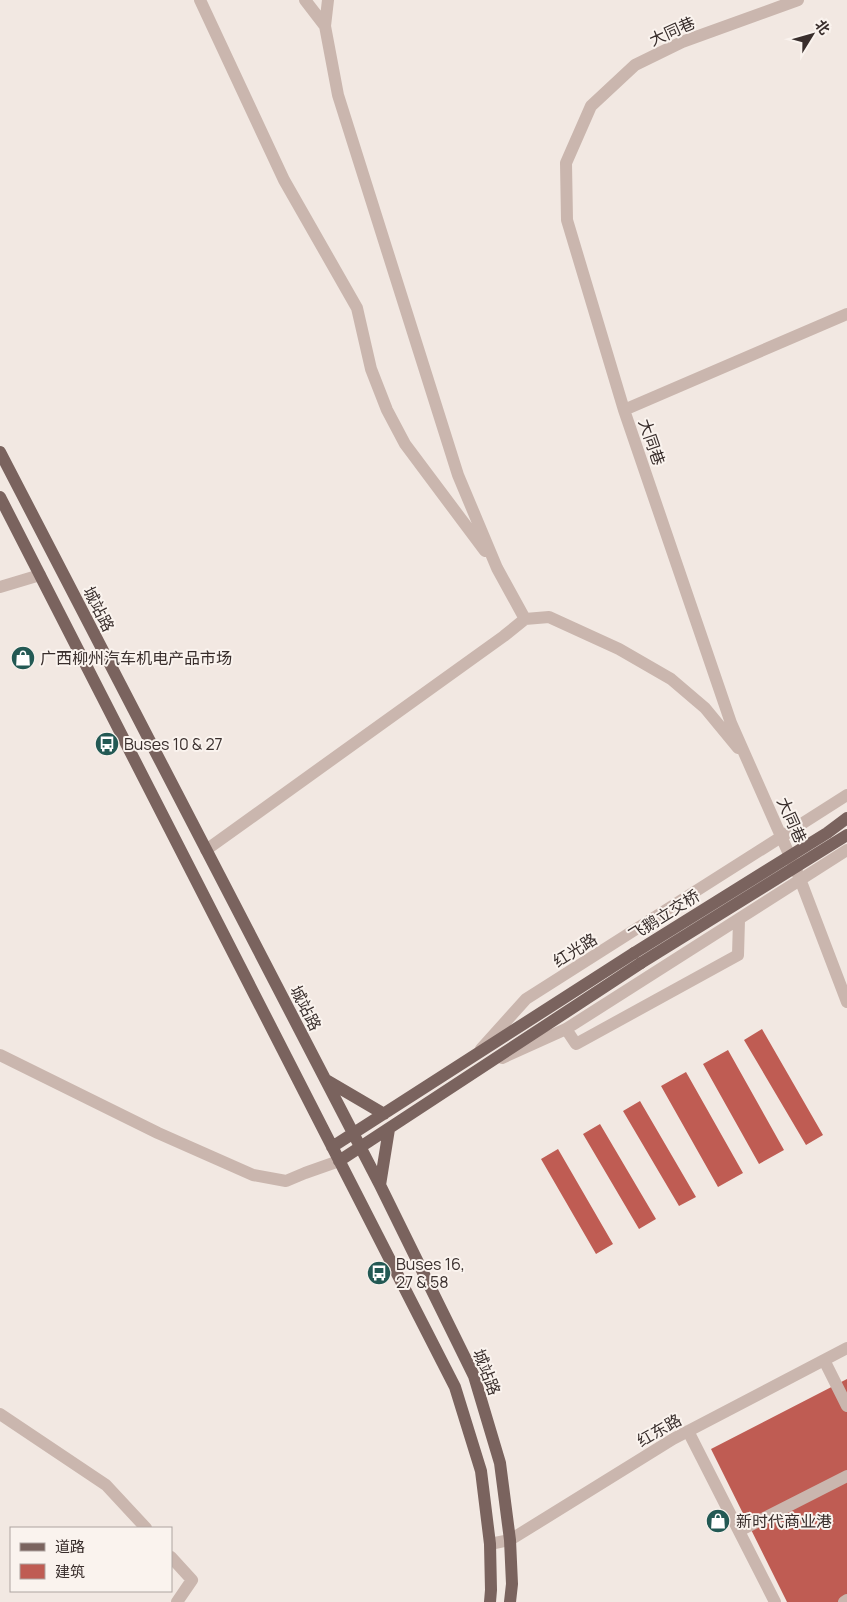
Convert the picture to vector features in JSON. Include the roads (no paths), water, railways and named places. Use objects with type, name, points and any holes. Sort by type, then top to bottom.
[{"type":"main road","name":"城站路","points":[[0,452],[380,1186],[474,1376],[500,1463],[510,1540],[512,1584],[510,1602]]},
{"type":"main road","points":[[0,497],[455,1388],[481,1470],[490,1544],[490,1602]]},
{"type":"main road","name":"飞鹅立交桥","points":[[482,1068],[637,958],[847,818]]},
{"type":"main road","name":"飞鹅立交桥","points":[[474,1056],[847,835]]},
{"type":"main road","name":"红光路","points":[[332,1147],[474,1056]]},
{"type":"main road","points":[[339,1161],[482,1068]]},
{"type":"main road","points":[[325,1080],[384,1114]]},
{"type":"main road","points":[[380,1186],[389,1128]]},
{"type":"street","points":[[200,0],[284,180],[357,308],[371,369],[387,410],[405,444],[497,568]]},
{"type":"street","points":[[305,0],[325,26]]},
{"type":"street","points":[[328,0],[325,26],[338,95],[458,475],[497,568],[525,619]]},
{"type":"street","name":"大同巷","points":[[798,0],[682,42],[635,66],[591,106],[566,163],[567,220],[624,410],[731,723],[800,879],[847,1002]]},
{"type":"street","points":[[624,410],[847,314]]},
{"type":"street","points":[[0,587],[40,575]]},
{"type":"street","points":[[206,850],[525,619],[549,618],[619,649],[670,679],[705,708],[749,762]]},
{"type":"street","name":"红光路","points":[[474,1056],[526,999],[847,795]]},
{"type":"street","points":[[482,1068],[566,1029],[847,850]]},
{"type":"street","points":[[566,1029],[576,1044],[738,955],[738,920]]},
{"type":"street","points":[[0,1055],[158,1133],[253,1174],[286,1181],[305,1172],[339,1161]]},
{"type":"street","name":"红东路","points":[[490,1544],[510,1540],[688,1431],[847,1348]]},
{"type":"street","points":[[824,1360],[847,1406]]},
{"type":"street","points":[[0,1414],[106,1485],[145,1527]]},
{"type":"street","points":[[688,1431],[775,1602]]},
{"type":"street","points":[[739,1531],[847,1476]]},
{"type":"street","points":[[172,1558],[192,1580],[177,1602]]},
{"type":"place","name":"广西柳州汽车机电产品市场","points":[[23,658]]},
{"type":"place","name":"Buses 10 & 27","points":[[107,744]]},
{"type":"place","name":"Buses 16, 27 & 58","points":[[379,1273]]},
{"type":"place","name":"新时代商业港","points":[[718,1521]]}]
